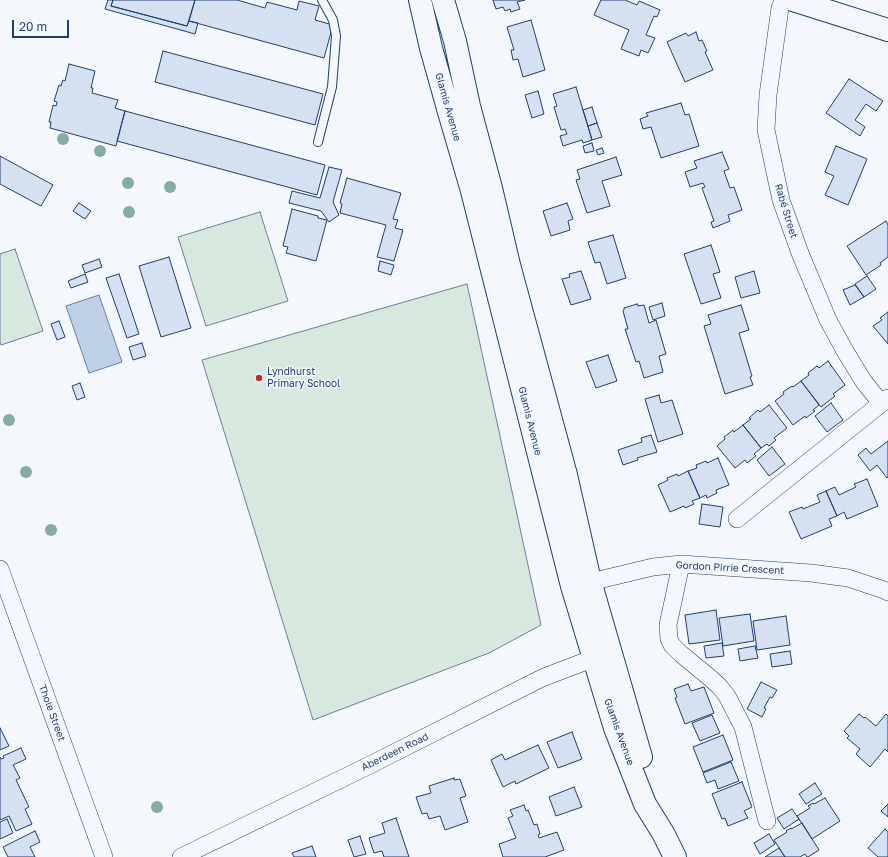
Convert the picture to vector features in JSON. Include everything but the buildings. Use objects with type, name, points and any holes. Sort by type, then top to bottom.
[{"type":"main road","name":"Glamis Avenue","points":[[420,0],[431,48],[449,112],[482,190],[509,265],[566,475],[581,584],[603,655],[618,735],[645,804],[663,833],[675,857]]},
{"type":"main road","name":"Glamis Avenue","points":[[443,0],[469,106],[482,190]]},
{"type":"main road","points":[[792,0],[888,30]]},
{"type":"main road","points":[[431,48],[454,41]]},
{"type":"main road","points":[[449,112],[469,106]]},
{"type":"street","name":"Rabé Street","points":[[737,519],[884,401],[864,382],[828,320],[800,253],[781,200],[766,130],[768,95],[780,8],[783,0]]},
{"type":"street","name":"Gordon Pirrie Crescent","points":[[581,584],[653,567],[681,564],[811,573],[848,578],[888,592]]},
{"type":"street","points":[[681,564],[668,626],[670,639],[672,645],[709,677],[727,696],[743,727],[766,822]]},
{"type":"street","name":"Thole Street","points":[[0,569],[104,857]]},
{"type":"street","name":"Aberdeen Road","points":[[181,857],[542,678],[603,655]]},
{"type":"lane","points":[[318,142],[332,87],[336,36],[333,20],[322,0]]},
{"type":"shaded area","points":[[260,212],[288,301],[206,326],[178,237]]},
{"type":"shaded area","points":[[15,249],[43,331],[1,345],[0,254]]},
{"type":"shaded area","points":[[467,284],[541,625],[489,653],[313,720],[202,360]]},
{"type":"water","points":[[99,295],[122,362],[89,373],[66,306]]},
{"type":"place","name":"Lyndhurst Primary School","points":[[259,378]]}]
